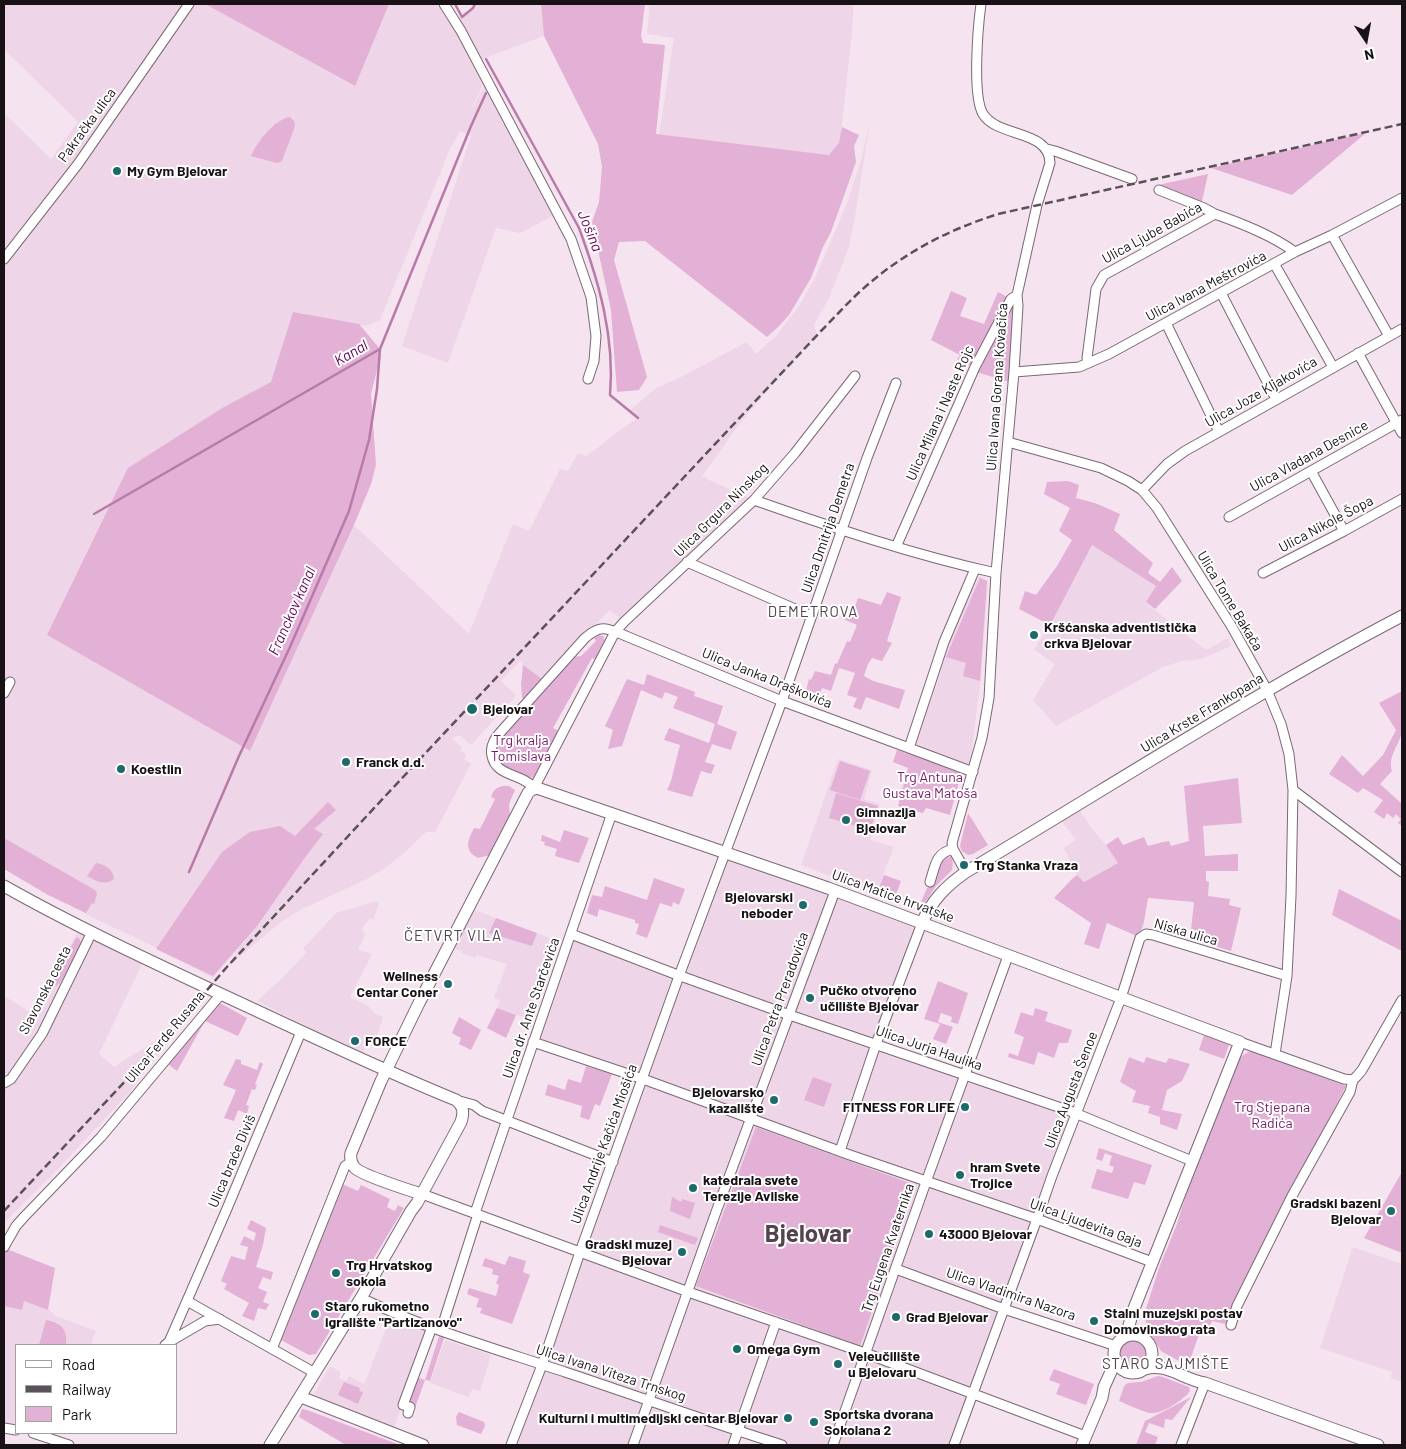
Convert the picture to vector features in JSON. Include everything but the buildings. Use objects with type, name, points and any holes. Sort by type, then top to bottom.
[{"type":"main road","name":"Ulica Krste Frankopana","points":[[966,872],[1267,690],[1402,616]]},
{"type":"main road","name":"Ulica Matice hrvatske","points":[[534,788],[612,812],[835,891],[1240,1042]]},
{"type":"main road","points":[[422,1194],[360,1171],[351,1162],[351,1153],[383,1076],[419,1003],[528,793],[534,788]]},
{"type":"main road","points":[[922,923],[938,895],[966,872]]},
{"type":"main road","points":[[4,886],[39,906],[221,994]]},
{"type":"main road","name":"Ulica Ferde Rusana","points":[[221,994],[368,1063],[383,1076]]},
{"type":"main road","points":[[1102,1398],[1104,1387],[1114,1365],[1119,1343],[1128,1329],[1132,1311],[1240,1042]]},
{"type":"main road","points":[[270,1445],[361,1298],[422,1194],[462,1119],[463,1109],[456,1100],[383,1076]]},
{"type":"main road","points":[[406,1189],[412,1200],[411,1211]]},
{"type":"main road","points":[[1138,1299],[1137,1320],[1142,1338]]},
{"type":"main road","points":[[1119,1343],[1132,1336],[1142,1338],[1159,1358],[1197,1376],[1205,1382]]},
{"type":"main road","points":[[1145,1369],[1151,1360],[1151,1350]]},
{"type":"main road","points":[[1115,1358],[1120,1368],[1129,1373]]},
{"type":"main road","points":[[1084,1441],[1102,1398],[1114,1380],[1123,1374],[1135,1373],[1151,1367],[1162,1368],[1195,1381],[1205,1382],[1378,1445]]},
{"type":"main road","points":[[301,1397],[423,1445]]},
{"type":"street","name":"Pakračka ulica","points":[[4,259],[78,164],[189,4]]},
{"type":"street","points":[[444,4],[461,31],[571,239],[592,297],[596,336],[594,361],[588,379]]},
{"type":"street","points":[[981,4],[977,94],[982,114],[991,123],[1038,141],[1046,150],[1055,150],[1132,179]]},
{"type":"street","name":"Ulica Ivana Gorana Kovačića","points":[[996,573],[1014,372],[1018,306],[1016,295],[1037,205],[1050,163],[1050,156],[1046,150]]},
{"type":"street","points":[[1159,190],[1215,214]]},
{"type":"street","name":"Ulica Ivana Meštrovića","points":[[1014,372],[1079,367],[1089,363],[1109,354],[1295,252],[1402,198]]},
{"type":"street","name":"Ulica Ljube Babića","points":[[1089,363],[1087,358],[1096,289],[1104,275],[1215,214],[1246,226],[1295,252]]},
{"type":"street","points":[[1332,235],[1390,336]]},
{"type":"street","points":[[1274,264],[1333,367]]},
{"type":"street","points":[[1221,292],[1276,400]]},
{"type":"street","name":"Ulica Milana i Naste Rojc","points":[[896,547],[975,367],[1011,298],[1016,295]]},
{"type":"street","points":[[1166,323],[1219,432]]},
{"type":"street","name":"Ulica Joze Kljakovića","points":[[1142,490],[1167,464],[1185,451],[1402,329]]},
{"type":"street","points":[[1358,353],[1400,421],[1402,433]]},
{"type":"street","name":"Ulica Grgura Ninskog","points":[[616,632],[624,622],[754,500],[795,453],[855,376]]},
{"type":"street","name":"Ulica Dmitrija Demetra","points":[[725,852],[782,701],[867,458],[896,383]]},
{"type":"street","name":"Ulica Vladana Desnice","points":[[1229,517],[1400,421]]},
{"type":"street","name":"Ulica Tome Bakača","points":[[1008,442],[1101,468],[1142,490],[1156,508],[1232,627],[1267,690],[1281,724],[1289,754],[1293,790],[1287,976],[1275,1054]]},
{"type":"street","points":[[1311,471],[1344,532]]},
{"type":"street","name":"Ulica Nikole Šopa","points":[[1263,573],[1344,532],[1402,499]]},
{"type":"street","points":[[754,500],[842,531],[996,573],[988,698],[982,738],[974,772],[952,843],[953,849],[966,872]]},
{"type":"street","points":[[687,562],[811,616]]},
{"type":"street","points":[[974,772],[909,748],[944,642],[976,569]]},
{"type":"street","points":[[602,628],[616,632],[534,788],[527,781],[502,771],[495,766],[491,753],[494,740],[538,689],[596,629],[602,628]]},
{"type":"street","name":"Ulica Janka Draškovića","points":[[616,632],[782,701],[909,748]]},
{"type":"street","points":[[4,693],[10,682]]},
{"type":"street","points":[[1293,790],[1402,872]]},
{"type":"street","name":"Ulica dr. Ante Starčevića","points":[[408,1413],[410,1407],[403,1405],[437,1329],[612,812]]},
{"type":"street","points":[[930,882],[938,858],[946,850],[953,849]]},
{"type":"street","name":"Ulica Andrije Kačića Miošića","points":[[511,1445],[542,1365],[580,1252],[725,852]]},
{"type":"street","name":"Ulica Petra Preradovića","points":[[752,1118],[788,1015],[835,891]]},
{"type":"street","points":[[840,1151],[876,1044],[922,923]]},
{"type":"street","name":"Slavonska cesta","points":[[4,1083],[11,1079],[42,1034],[92,932]]},
{"type":"street","name":"Ulica Jurja Haulika","points":[[571,934],[679,976],[788,1015],[1076,1114],[1192,1161]]},
{"type":"street","name":"Niska ulica","points":[[1121,998],[1140,938],[1146,934],[1287,976]]},
{"type":"street","points":[[926,1182],[1008,956]]},
{"type":"street","name":"Ulica Ferde Rusana","points":[[4,1247],[16,1226],[101,1137],[221,994]]},
{"type":"street","name":"Ulica Augusta Šenoe","points":[[954,1445],[1052,1176],[1121,998]]},
{"type":"street","points":[[1231,1325],[1241,1298],[1292,1196],[1350,1092],[1353,1080],[1362,1070],[1402,1000]]},
{"type":"street","name":"Ulica braće Diviš","points":[[167,1344],[301,1032]]},
{"type":"street","name":"Trg Eugena Kvaternika","points":[[533,1042],[643,1079],[926,1182],[833,1445]]},
{"type":"street","points":[[1240,1042],[1344,1080],[1353,1080]]},
{"type":"street","points":[[456,1100],[474,1105],[482,1111],[613,1162]]},
{"type":"street","points":[[462,1119],[469,1112],[482,1111]]},
{"type":"street","points":[[633,1445],[722,1194],[752,1118]]},
{"type":"street","points":[[272,1349],[345,1166],[351,1162]]},
{"type":"street","name":"Ulica Ljudevita Gaja","points":[[926,1182],[1037,1219],[1152,1262]]},
{"type":"street","points":[[422,1194],[750,1314],[865,1353],[974,1394],[1084,1441]]},
{"type":"street","name":"Ulica Vladimira Nazora","points":[[896,1269],[1004,1308],[1119,1343]]},
{"type":"street","name":"Ulica Ivana Viteza Trnskog","points":[[361,1298],[489,1348],[782,1445]]},
{"type":"street","points":[[187,1301],[315,1373]]},
{"type":"street","points":[[167,1344],[205,1321],[220,1319]]},
{"type":"street","points":[[733,1445],[776,1322]]},
{"type":"street","points":[[1180,1445],[1205,1382]]},
{"type":"street","points":[[38,1434],[69,1445]]},
{"type":"shaded area","points":[[4,4],[205,4],[354,86],[389,4],[436,4],[457,33],[484,82],[467,118],[487,81],[455,22],[473,8],[475,4],[541,4],[544,36],[479,60],[558,213],[520,233],[496,228],[448,363],[402,346],[471,136],[460,131],[450,149],[380,320],[366,326],[293,312],[272,382],[224,407],[47,635],[250,751],[354,525],[469,634],[513,524],[529,531],[560,469],[568,471],[578,453],[586,456],[638,418],[629,411],[656,388],[747,342],[756,354],[776,336],[799,306],[814,280],[846,206],[861,161],[870,121],[848,250],[829,298],[814,325],[817,335],[764,394],[702,476],[754,500],[624,622],[610,610],[542,679],[523,665],[521,660],[501,681],[516,695],[513,699],[471,745],[459,735],[452,738],[462,748],[460,750],[467,756],[464,759],[471,764],[435,832],[426,832],[385,868],[367,879],[300,910],[281,922],[226,968],[240,947],[213,978],[151,945],[91,917],[4,868],[4,113],[51,159],[78,122],[4,49]]},
{"type":"shaded area","points":[[650,4],[854,4],[840,143],[829,155],[659,135],[674,38],[647,34]]},
{"type":"shaded area","points":[[1092,545],[1156,586],[1146,603],[1206,650],[1228,638],[1231,646],[1201,659],[1182,661],[1163,667],[1056,726],[1033,700],[1055,664],[1034,650]]},
{"type":"shaded area","points":[[979,576],[988,581],[981,678],[970,765],[914,746],[940,674],[950,638]]},
{"type":"shaded area","name":"Gimnazija Bjelovar","points":[[838,759],[872,770],[864,799],[880,804],[870,840],[894,847],[876,893],[801,865]]},
{"type":"shaded area","points":[[1077,806],[1118,863],[1084,882],[1077,875],[1064,848],[1076,840],[1059,817]]},
{"type":"shaded area","points":[[725,852],[922,923],[876,1044],[1077,1114],[954,1445],[782,1445],[738,1431],[733,1445],[511,1445],[640,1084],[531,1047],[571,934],[679,975]]},
{"type":"shaded area","points":[[377,901],[379,904],[373,920],[370,918],[362,929],[365,935],[358,950],[372,954],[350,997],[368,1006],[377,1015],[383,1017],[376,1039],[370,1040],[362,1054],[257,1001],[307,952],[303,949],[336,913]]},
{"type":"shaded area","points":[[472,909],[560,942],[533,1017],[530,1016],[529,1019],[497,1008],[500,1000],[494,998],[507,964],[477,955],[475,958],[461,953],[461,951],[454,948]]},
{"type":"shaded area","points":[[81,926],[145,958],[99,1054],[114,1067],[171,1032],[202,995],[129,1093],[4,1223],[4,996],[32,1013]]},
{"type":"shaded area","points":[[1353,1247],[1402,1264],[1402,1382],[1391,1378],[1392,1372],[1320,1348]]},
{"type":"shaded area","points":[[24,1301],[48,1310],[53,1315],[96,1331],[91,1343],[94,1344],[15,1344],[15,1430],[4,1428],[4,1306],[21,1310]]},
{"type":"shaded area","points":[[393,1311],[432,1327],[394,1427],[334,1404],[314,1394],[330,1366],[341,1372],[339,1378],[346,1381],[349,1376],[364,1384]]},
{"type":"shaded area","points":[[445,1340],[491,1355],[480,1391],[472,1389],[469,1397],[430,1383]]},
{"type":"green space","points":[[205,4],[389,4],[355,86]]},
{"type":"green space","points":[[541,4],[645,4],[641,36],[643,43],[665,45],[656,134],[829,155],[839,143],[842,127],[859,135],[854,146],[856,162],[831,232],[811,278],[789,315],[767,337],[645,241],[619,242],[614,260],[647,377],[639,390],[617,392],[611,310],[592,222],[599,202],[602,167],[598,144],[544,36]]},
{"type":"green space","points":[[290,117],[294,121],[295,126],[282,161],[277,163],[251,156],[267,132],[278,122]]},
{"type":"green space","points":[[1366,133],[1292,195],[1211,168],[1352,136]]},
{"type":"green space","points":[[1208,174],[1201,206],[1158,185]]},
{"type":"green space","points":[[951,291],[967,298],[960,316],[984,324],[998,292],[1016,303],[1013,383],[973,371],[974,367],[957,359],[960,355],[931,340]]},
{"type":"green space","points":[[293,312],[359,324],[380,349],[380,358],[371,394],[376,465],[371,484],[354,525],[250,751],[47,635],[128,468],[224,407],[271,382]]},
{"type":"green space","points":[[1068,481],[1079,485],[1076,498],[1095,503],[1120,514],[1114,530],[1153,563],[1148,573],[1160,582],[1172,567],[1182,581],[1155,609],[1146,602],[1156,586],[1092,545],[1050,625],[1019,609],[1025,591],[1036,595],[1057,566],[1072,540],[1059,531],[1070,508],[1044,494],[1047,482]]},
{"type":"green space","points":[[980,578],[987,581],[980,681],[963,676],[966,663],[946,657]]},
{"type":"green space","points":[[887,592],[901,597],[887,641],[892,643],[882,661],[872,658],[864,676],[873,681],[905,690],[899,709],[866,697],[861,710],[853,707],[857,698],[847,695],[855,673],[839,668],[831,691],[822,688],[817,700],[805,695],[809,679],[811,680],[815,671],[831,675],[847,641],[850,642],[857,625],[841,618],[845,606],[854,609],[858,598],[881,605]]},
{"type":"green space","name":"Trg kralja Tomislava","points":[[599,635],[604,638],[604,643],[600,650],[604,653],[598,661],[592,658],[553,728],[559,731],[533,778],[504,767],[496,757],[497,739],[573,657],[581,656],[596,641],[593,636]]},
{"type":"green space","points":[[523,665],[542,679],[523,699],[521,684]]},
{"type":"green space","points":[[647,674],[695,692],[694,696],[723,706],[717,724],[737,732],[731,750],[712,744],[705,762],[715,765],[711,774],[701,771],[692,797],[667,790],[680,745],[664,740],[669,728],[709,743],[715,724],[673,708],[678,697],[665,692],[662,699],[641,690],[622,746],[608,749],[613,730],[605,726],[627,679],[644,685]]},
{"type":"green space","points":[[1402,691],[1401,735],[1391,760],[1392,771],[1380,784],[1402,804],[1402,826],[1398,823],[1401,819],[1396,814],[1393,818],[1387,813],[1384,819],[1374,812],[1383,800],[1363,788],[1358,793],[1329,774],[1342,755],[1363,776],[1383,755],[1396,730],[1379,703]]},
{"type":"green space","name":"Trg Antuna Gustava Matoša","points":[[897,750],[962,771],[950,815],[926,808],[923,813],[898,806],[908,768],[893,762]]},
{"type":"green space","points":[[840,761],[870,771],[860,800],[830,790]]},
{"type":"green space","points":[[1238,778],[1242,823],[1203,826],[1205,856],[1238,854],[1238,871],[1206,871],[1206,881],[1209,882],[1208,896],[1230,899],[1229,905],[1241,908],[1231,951],[1190,939],[1194,902],[1148,898],[1139,937],[1107,923],[1099,949],[1084,944],[1091,923],[1054,898],[1077,875],[1084,882],[1118,863],[1106,845],[1118,837],[1123,845],[1144,837],[1148,846],[1169,841],[1171,846],[1189,841],[1184,786]]},
{"type":"green space","points":[[502,786],[509,786],[515,790],[509,804],[510,817],[490,855],[478,858],[470,852],[468,844],[470,837],[474,828],[480,829],[495,799],[491,797],[493,793]]},
{"type":"green space","points":[[836,793],[878,806],[870,830],[829,818]]},
{"type":"green space","points":[[328,802],[336,810],[314,829],[323,834],[257,926],[213,976],[156,949],[222,852],[250,832],[280,826],[295,836]]},
{"type":"green space","name":"Trg Stanka Vraza","points":[[968,813],[988,845],[968,855],[962,851],[960,846]]},
{"type":"green space","points":[[564,830],[589,838],[579,863],[555,856],[557,849],[544,845],[545,842],[541,841],[542,835],[560,842]]},
{"type":"green space","points":[[4,838],[95,890],[97,894],[94,904],[92,903],[86,913],[48,895],[4,869]]},
{"type":"green space","points":[[948,854],[953,863],[952,870],[936,886],[924,904],[921,902],[927,888],[934,885],[943,857]]},
{"type":"green space","points":[[96,863],[108,868],[112,872],[114,879],[104,882],[87,876]]},
{"type":"green space","points":[[884,875],[901,881],[895,897],[878,890]]},
{"type":"green space","points":[[654,878],[685,889],[679,905],[673,902],[672,907],[660,903],[647,938],[636,934],[639,924],[635,923],[635,920],[599,909],[597,917],[587,913],[592,895],[602,897],[605,886],[647,900]]},
{"type":"green space","points":[[1339,889],[1402,921],[1402,951],[1332,915]]},
{"type":"green space","points":[[496,918],[537,933],[532,946],[489,933]]},
{"type":"green space","points":[[76,938],[79,938],[81,942],[75,957],[60,983],[56,986],[51,984]]},
{"type":"green space","points":[[938,981],[968,993],[958,1024],[951,1022],[952,1017],[941,1013],[938,1022],[953,1027],[946,1044],[933,1039],[940,1024],[924,1019]]},
{"type":"green space","points":[[220,1003],[247,1018],[238,1036],[205,1021],[177,1071],[164,1061],[213,1004]]},
{"type":"green space","points":[[497,1008],[516,1015],[506,1038],[487,1028]]},
{"type":"green space","points":[[1035,1008],[1048,1012],[1045,1021],[1072,1030],[1068,1043],[1059,1043],[1054,1058],[1038,1052],[1034,1065],[1008,1057],[1009,1053],[1018,1056],[1024,1037],[1014,1033],[1021,1012],[1033,1016]]},
{"type":"green space","points":[[459,1017],[481,1030],[471,1050],[459,1044],[461,1038],[452,1033]]},
{"type":"green space","points":[[1206,1029],[1231,1039],[1224,1059],[1199,1050]]},
{"type":"green space","name":"Trg Stjepana Radića","points":[[1250,1051],[1346,1086],[1225,1324],[1212,1321],[1210,1326],[1203,1323],[1188,1366],[1161,1351],[1149,1332],[1144,1315],[1159,1268],[1177,1224],[1192,1175],[1238,1061]]},
{"type":"green space","points":[[1129,1057],[1144,1063],[1146,1057],[1166,1063],[1169,1058],[1190,1064],[1182,1081],[1167,1090],[1162,1110],[1182,1114],[1177,1130],[1160,1124],[1160,1117],[1148,1113],[1150,1106],[1132,1102],[1136,1091],[1120,1082]]},
{"type":"green space","points":[[236,1059],[241,1060],[241,1064],[257,1070],[260,1062],[263,1064],[255,1084],[257,1085],[255,1090],[252,1089],[246,1105],[249,1106],[247,1114],[238,1110],[234,1121],[224,1118],[236,1090],[223,1085]]},
{"type":"green space","points":[[586,1066],[612,1074],[600,1106],[595,1104],[589,1120],[580,1117],[582,1106],[545,1095],[548,1084],[565,1090],[568,1079],[581,1083]]},
{"type":"green space","points":[[813,1077],[832,1084],[824,1107],[804,1100]]},
{"type":"green space","points":[[756,1127],[915,1185],[860,1346],[696,1286]]},
{"type":"green space","points":[[1099,1148],[1152,1165],[1145,1185],[1134,1182],[1128,1199],[1091,1188],[1097,1169],[1112,1173],[1114,1167],[1109,1165],[1112,1156],[1105,1153],[1102,1161],[1096,1159]]},
{"type":"green space","name":"Gradski bazeni Bjelovar","points":[[1402,1172],[1402,1253],[1364,1238]]},
{"type":"green space","name":"Trg Hrvatskog sokola","points":[[342,1184],[358,1191],[361,1185],[390,1199],[387,1207],[395,1211],[398,1205],[404,1208],[316,1354],[309,1355],[279,1339]]},
{"type":"green space","points":[[672,1197],[681,1202],[682,1199],[695,1203],[690,1219],[670,1211]]},
{"type":"green space","points":[[251,1220],[266,1228],[256,1267],[273,1272],[271,1280],[263,1277],[258,1288],[267,1292],[263,1302],[269,1304],[266,1310],[258,1308],[254,1321],[242,1316],[249,1303],[224,1289],[227,1284],[221,1281],[231,1256],[245,1260],[248,1247],[240,1245],[244,1236],[254,1241],[256,1233],[247,1229]]},
{"type":"green space","points":[[660,1225],[698,1238],[695,1245],[658,1232]]},
{"type":"green space","points":[[4,1248],[55,1268],[48,1310],[24,1301],[22,1310],[4,1306]]},
{"type":"green space","points":[[509,1256],[526,1261],[523,1272],[530,1275],[512,1324],[480,1313],[482,1308],[476,1307],[479,1299],[467,1294],[469,1288],[496,1296],[499,1285],[496,1283],[499,1276],[492,1274],[493,1269],[482,1266],[485,1258],[505,1265]]},
{"type":"green space","points":[[46,1320],[56,1323],[65,1331],[66,1344],[39,1344]]},
{"type":"green space","points":[[441,1330],[446,1332],[430,1381],[425,1380]]},
{"type":"green space","points":[[1133,1341],[1142,1345],[1146,1354],[1142,1363],[1133,1367],[1124,1363],[1120,1354],[1124,1345]]},
{"type":"green space","points":[[1054,1369],[1094,1384],[1086,1405],[1056,1394],[1060,1384],[1049,1380]]},
{"type":"green space","points":[[414,1376],[425,1380],[415,1408],[403,1405]]},
{"type":"green space","points":[[1158,1376],[1189,1387],[1190,1391],[1184,1398],[1173,1405],[1153,1413],[1119,1401],[1124,1386],[1128,1383],[1141,1382]]},
{"type":"green space","points":[[344,1382],[360,1388],[359,1391],[363,1392],[358,1404],[338,1395]]},
{"type":"green space","points":[[1191,1397],[1172,1420],[1165,1419],[1164,1428],[1149,1423],[1145,1432],[1158,1437],[1155,1445],[1136,1445],[1145,1421]]},
{"type":"green space","points":[[302,1409],[400,1445],[346,1445],[299,1417]]},
{"type":"green space","points":[[459,1412],[484,1422],[485,1426],[481,1434],[457,1425],[456,1417]]},
{"type":"waterway","name":"Jošina","points":[[455,4],[462,17],[475,4]]},
{"type":"waterway","name":"Jošina","points":[[486,59],[579,228],[599,289],[608,331],[611,373],[610,395],[638,418]]},
{"type":"waterway","name":"Kanal","points":[[94,514],[380,349],[486,93]]},
{"type":"waterway","name":"Franckov kanal","points":[[189,872],[349,511],[369,440],[377,389],[380,349]]},
{"type":"railway","points":[[4,1211],[171,1032],[226,968],[376,806],[821,331],[880,274],[928,243],[962,227],[998,214],[1402,124]]},
{"type":"place","name":"My Gym Bjelovar","points":[[117,171]]},
{"type":"place","name":"Kršćanska adventistička crkva Bjelovar","points":[[1034,635]]},
{"type":"place","name":"Bjelovar","points":[[472,709]]},
{"type":"place","name":"Franck d.d.","points":[[346,762]]},
{"type":"place","name":"Koestlin","points":[[121,769]]},
{"type":"place","name":"Gimnazija Bjelovar","points":[[846,820]]},
{"type":"place","name":"Trg Stanka Vraza","points":[[964,865]]},
{"type":"place","name":"Bjelovarski neboder","points":[[803,905]]},
{"type":"place","name":"Wellness Centar Coner","points":[[448,984]]},
{"type":"place","name":"Pučko otvoreno učilište Bjelovar","points":[[810,998]]},
{"type":"place","name":"FORCE","points":[[355,1041]]},
{"type":"place","name":"Bjelovarsko kazalište","points":[[774,1100]]},
{"type":"place","name":"FITNESS FOR LIFE","points":[[965,1107]]},
{"type":"place","name":"hram Svete Trojice","points":[[960,1175]]},
{"type":"place","name":"katedrala svete Terezije Avilske","points":[[693,1188]]},
{"type":"place","name":"Gradski bazeni Bjelovar","points":[[1391,1211]]},
{"type":"place","name":"43000 Bjelovar","points":[[929,1234]]},
{"type":"place","name":"Gradski muzej Bjelovar","points":[[682,1252]]},
{"type":"place","name":"Trg Hrvatskog sokola","points":[[336,1273]]},
{"type":"place","name":"Staro rukometno igralište \"Partizanovo\"","points":[[315,1314]]},
{"type":"place","name":"Grad Bjelovar","points":[[896,1317]]},
{"type":"place","name":"Stalni muzejski postav Domovinskog rata","points":[[1094,1321]]},
{"type":"place","name":"Omega Gym","points":[[737,1349]]},
{"type":"place","name":"Veleučilište u Bjelovaru","points":[[838,1364]]},
{"type":"place","name":"Kulturni i multimedijski centar Bjelovar","points":[[788,1418]]},
{"type":"place","name":"Sportska dvorana Sokolana 2","points":[[814,1422]]},
{"type":"district","name":"DEMETROVA","points":[[813,612]]},
{"type":"district","name":"ČETVRT VILA","points":[[453,936]]},
{"type":"district","name":"Bjelovar","points":[[808,1234]]},
{"type":"district","name":"STARO SAJMIŠTE","points":[[1166,1364]]}]
